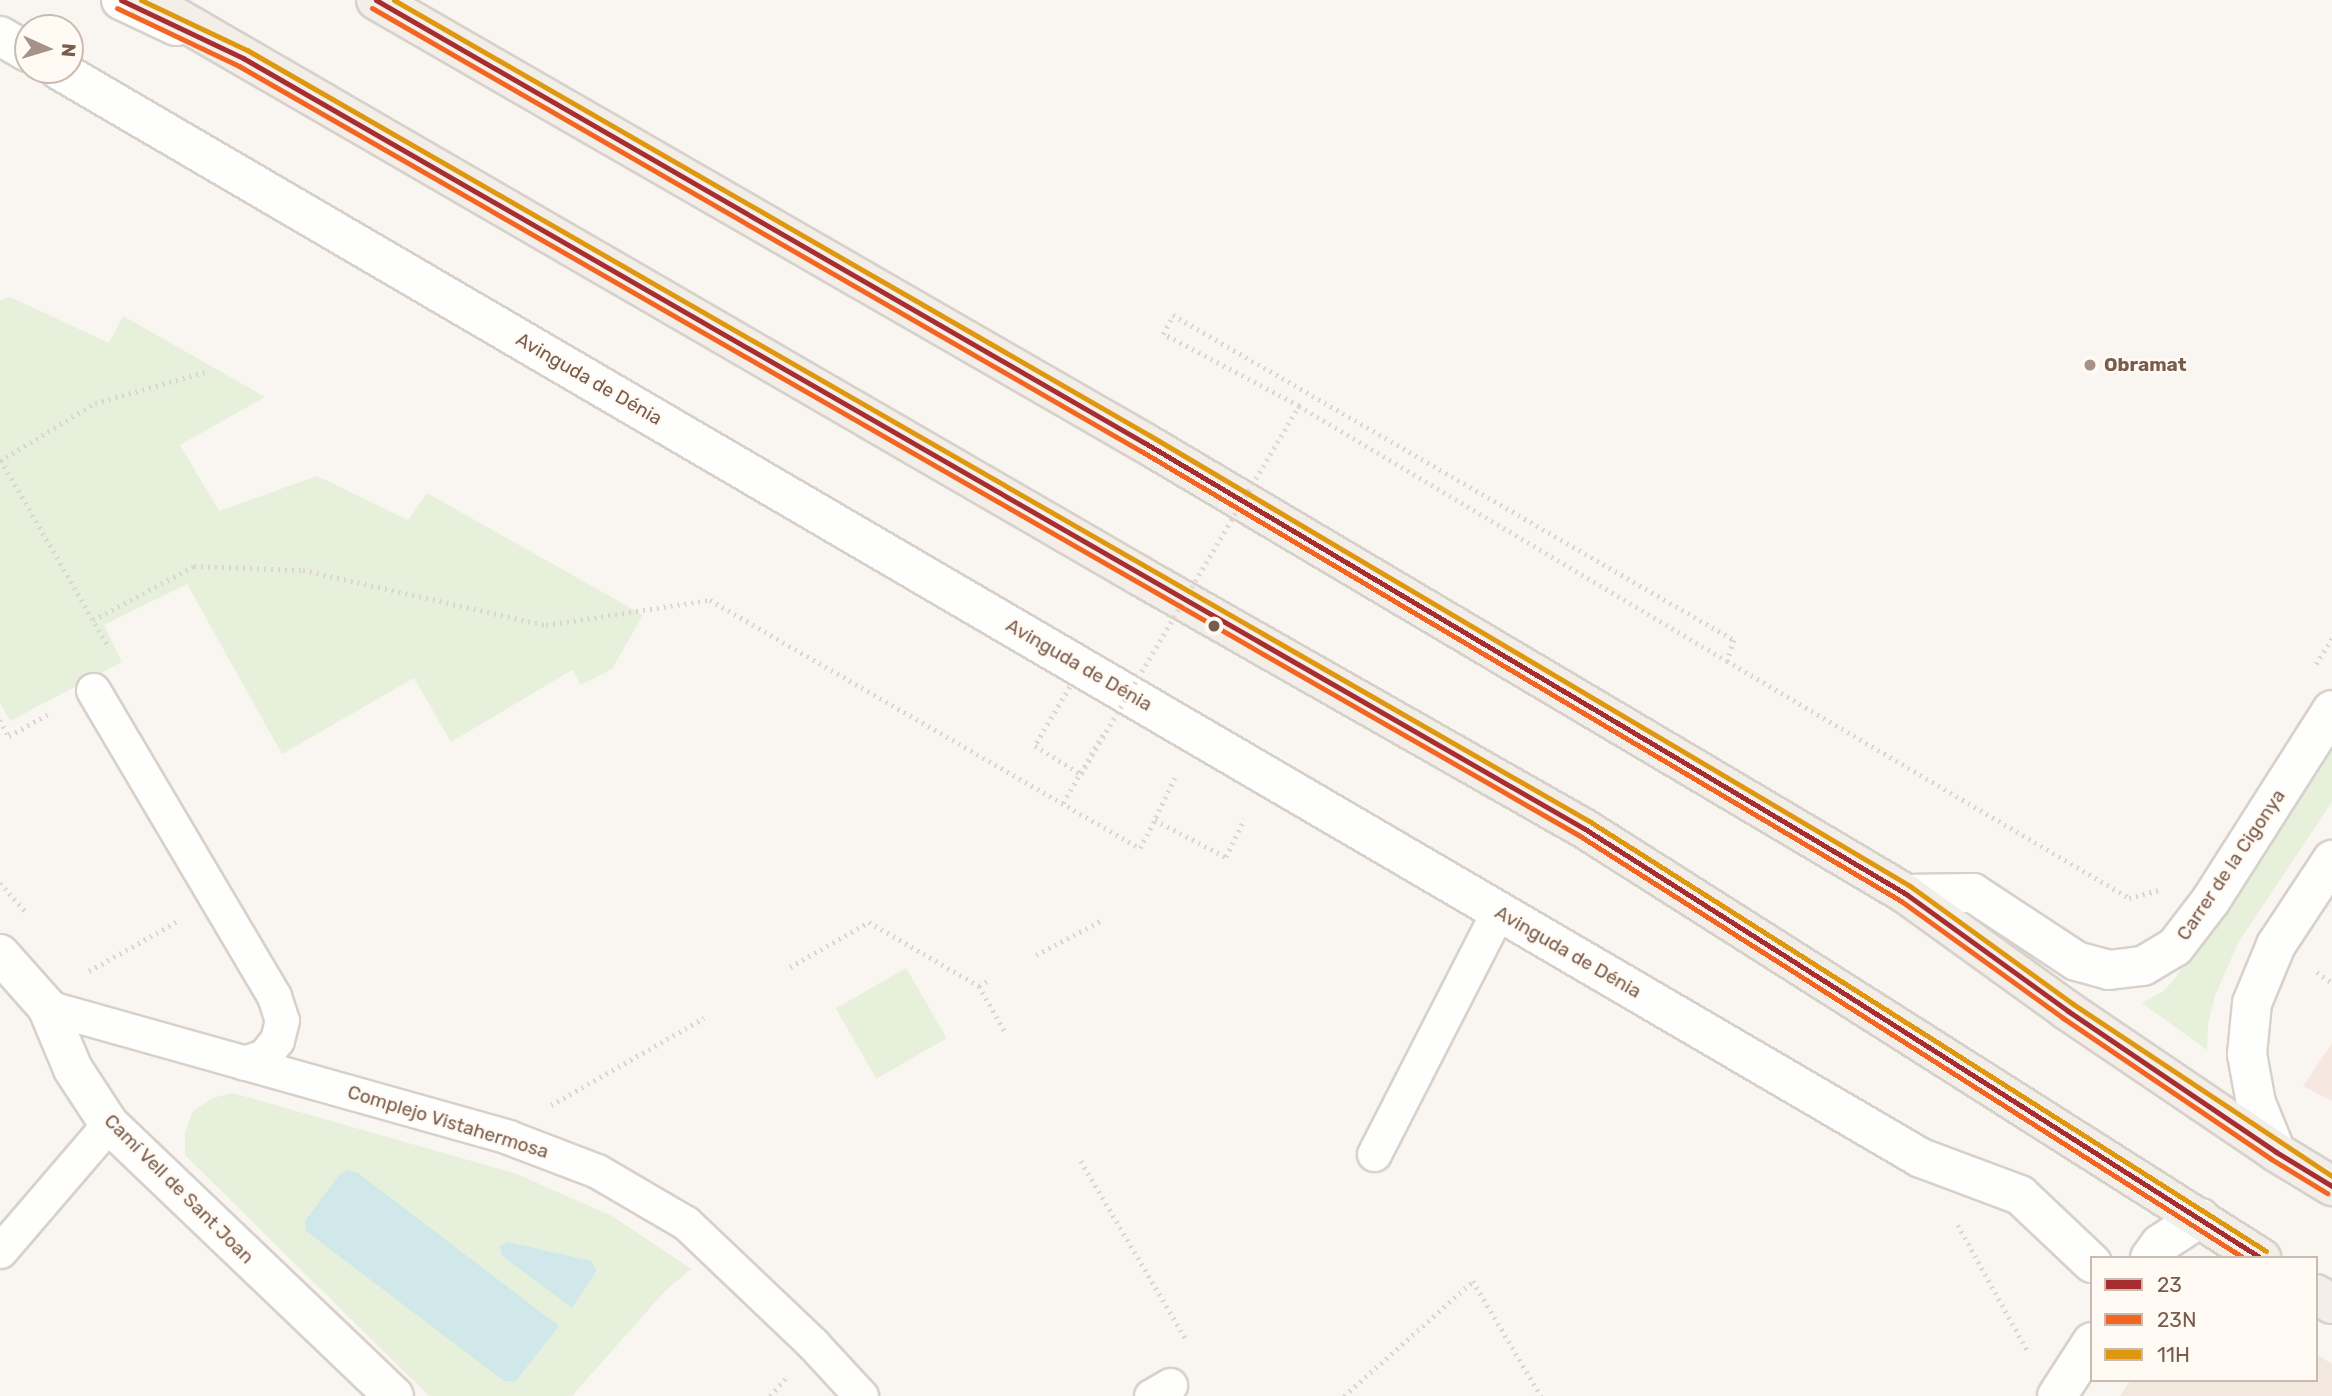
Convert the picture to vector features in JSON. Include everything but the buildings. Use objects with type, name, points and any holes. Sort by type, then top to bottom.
[{"type":"main road","points":[[146,0],[1585,829],[2258,1256]]},
{"type":"main road","points":[[376,0],[1145,443],[1906,894],[2068,1011],[2276,1152],[2332,1186]]},
{"type":"street","points":[[121,0],[243,58]]},
{"type":"street","name":"Avinguda de Dénia","points":[[83,84],[1921,1158],[2020,1195],[2090,1261]]},
{"type":"street","name":"Carrer de la Cigonya","points":[[1906,894],[1973,893],[2076,961],[2109,970],[2143,966],[2175,947],[2211,900],[2332,710]]},
{"type":"street","points":[[2276,1152],[2256,1102],[2247,1054],[2252,1003],[2276,945],[2332,860]]},
{"type":"street","name":"Camí Vell de Sant Joan","points":[[0,954],[47,1007],[73,1069],[109,1124],[394,1396]]},
{"type":"street","points":[[2151,1256],[2160,1244],[2200,1218]]},
{"type":"street","points":[[2057,1396],[2090,1345]]},
{"type":"lane","points":[[93,690],[274,996],[282,1020],[277,1040],[264,1056],[244,1063]]},
{"type":"lane","points":[[1374,1154],[1498,912]]},
{"type":"lane","name":"Complejo Vistahermosa","points":[[47,1007],[509,1137],[608,1177],[685,1223],[813,1344],[861,1396]]},
{"type":"lane","points":[[0,1251],[109,1124]]},
{"type":"path","points":[[1727,661],[1734,640],[1173,315],[1164,334],[1299,406],[1727,661],[2129,898],[2169,886]]},
{"type":"path","points":[[0,461],[95,403],[205,372]]},
{"type":"path","points":[[1081,694],[1070,687],[1035,746],[1081,774],[1299,406]]},
{"type":"path","points":[[93,620],[194,566],[303,570],[546,625],[710,600],[1140,848],[1155,820]]},
{"type":"path","points":[[1063,803],[1114,715]]},
{"type":"path","points":[[99,965],[217,899]]},
{"type":"path","points":[[1036,955],[1102,920]]},
{"type":"path","points":[[790,967],[869,922],[979,986],[1006,1032]]},
{"type":"path","points":[[979,986],[989,980]]},
{"type":"path","points":[[548,1106],[704,1018]]},
{"type":"path","points":[[1081,1161],[1192,1349]]},
{"type":"path","points":[[1344,1396],[1473,1281],[1541,1396]]},
{"type":"shaded area","points":[[2332,1043],[2332,1101],[2303,1086]]},
{"type":"shaded area","points":[[2318,1355],[2332,1364],[2332,1396],[2120,1396],[2130,1382],[2318,1382]]},
{"type":"green space","points":[[10,297],[109,343],[123,316],[265,397],[180,445],[219,511],[317,476],[408,520],[427,493],[643,615],[612,669],[581,685],[572,670],[451,742],[414,678],[282,754],[187,584],[104,625],[122,662],[10,721],[0,703],[0,300]]},
{"type":"green space","points":[[2332,744],[2332,802],[2238,943],[2215,996],[2208,1024],[2207,1050],[2142,1003],[2162,992],[2174,980]]},
{"type":"green space","points":[[906,968],[946,1038],[876,1079],[836,1008]]},
{"type":"green space","points":[[233,1093],[517,1174],[614,1217],[691,1269],[664,1292],[572,1396],[429,1396],[185,1155],[185,1132],[193,1111],[212,1098]]},
{"type":"water","points":[[348,1170],[358,1173],[559,1326],[515,1382],[504,1381],[306,1231],[305,1221],[339,1175]]},
{"type":"water","points":[[508,1242],[591,1261],[597,1270],[572,1308],[502,1256],[500,1246]]},
{"type":"transit line","name":"23","points":[[121,0],[243,58],[1585,829],[2258,1256]]},
{"type":"transit line","name":"11H","points":[[141,0],[247,50],[1589,821],[2266,1251]]},
{"type":"transit line","name":"23","points":[[376,0],[1145,443],[1906,894],[2068,1011],[2276,1152],[2332,1186]]},
{"type":"transit line","name":"11H","points":[[394,0],[1149,435],[1910,886],[2073,1004],[2332,1176]]},
{"type":"transit line","name":"23N","points":[[117,8],[239,66],[1580,836],[2241,1256]]},
{"type":"transit line","name":"23N","points":[[372,8],[1141,451],[1901,901],[2063,1018],[2271,1159],[2327,1193]]},
{"type":"place","name":"Obramat","points":[[2090,365]]}]
